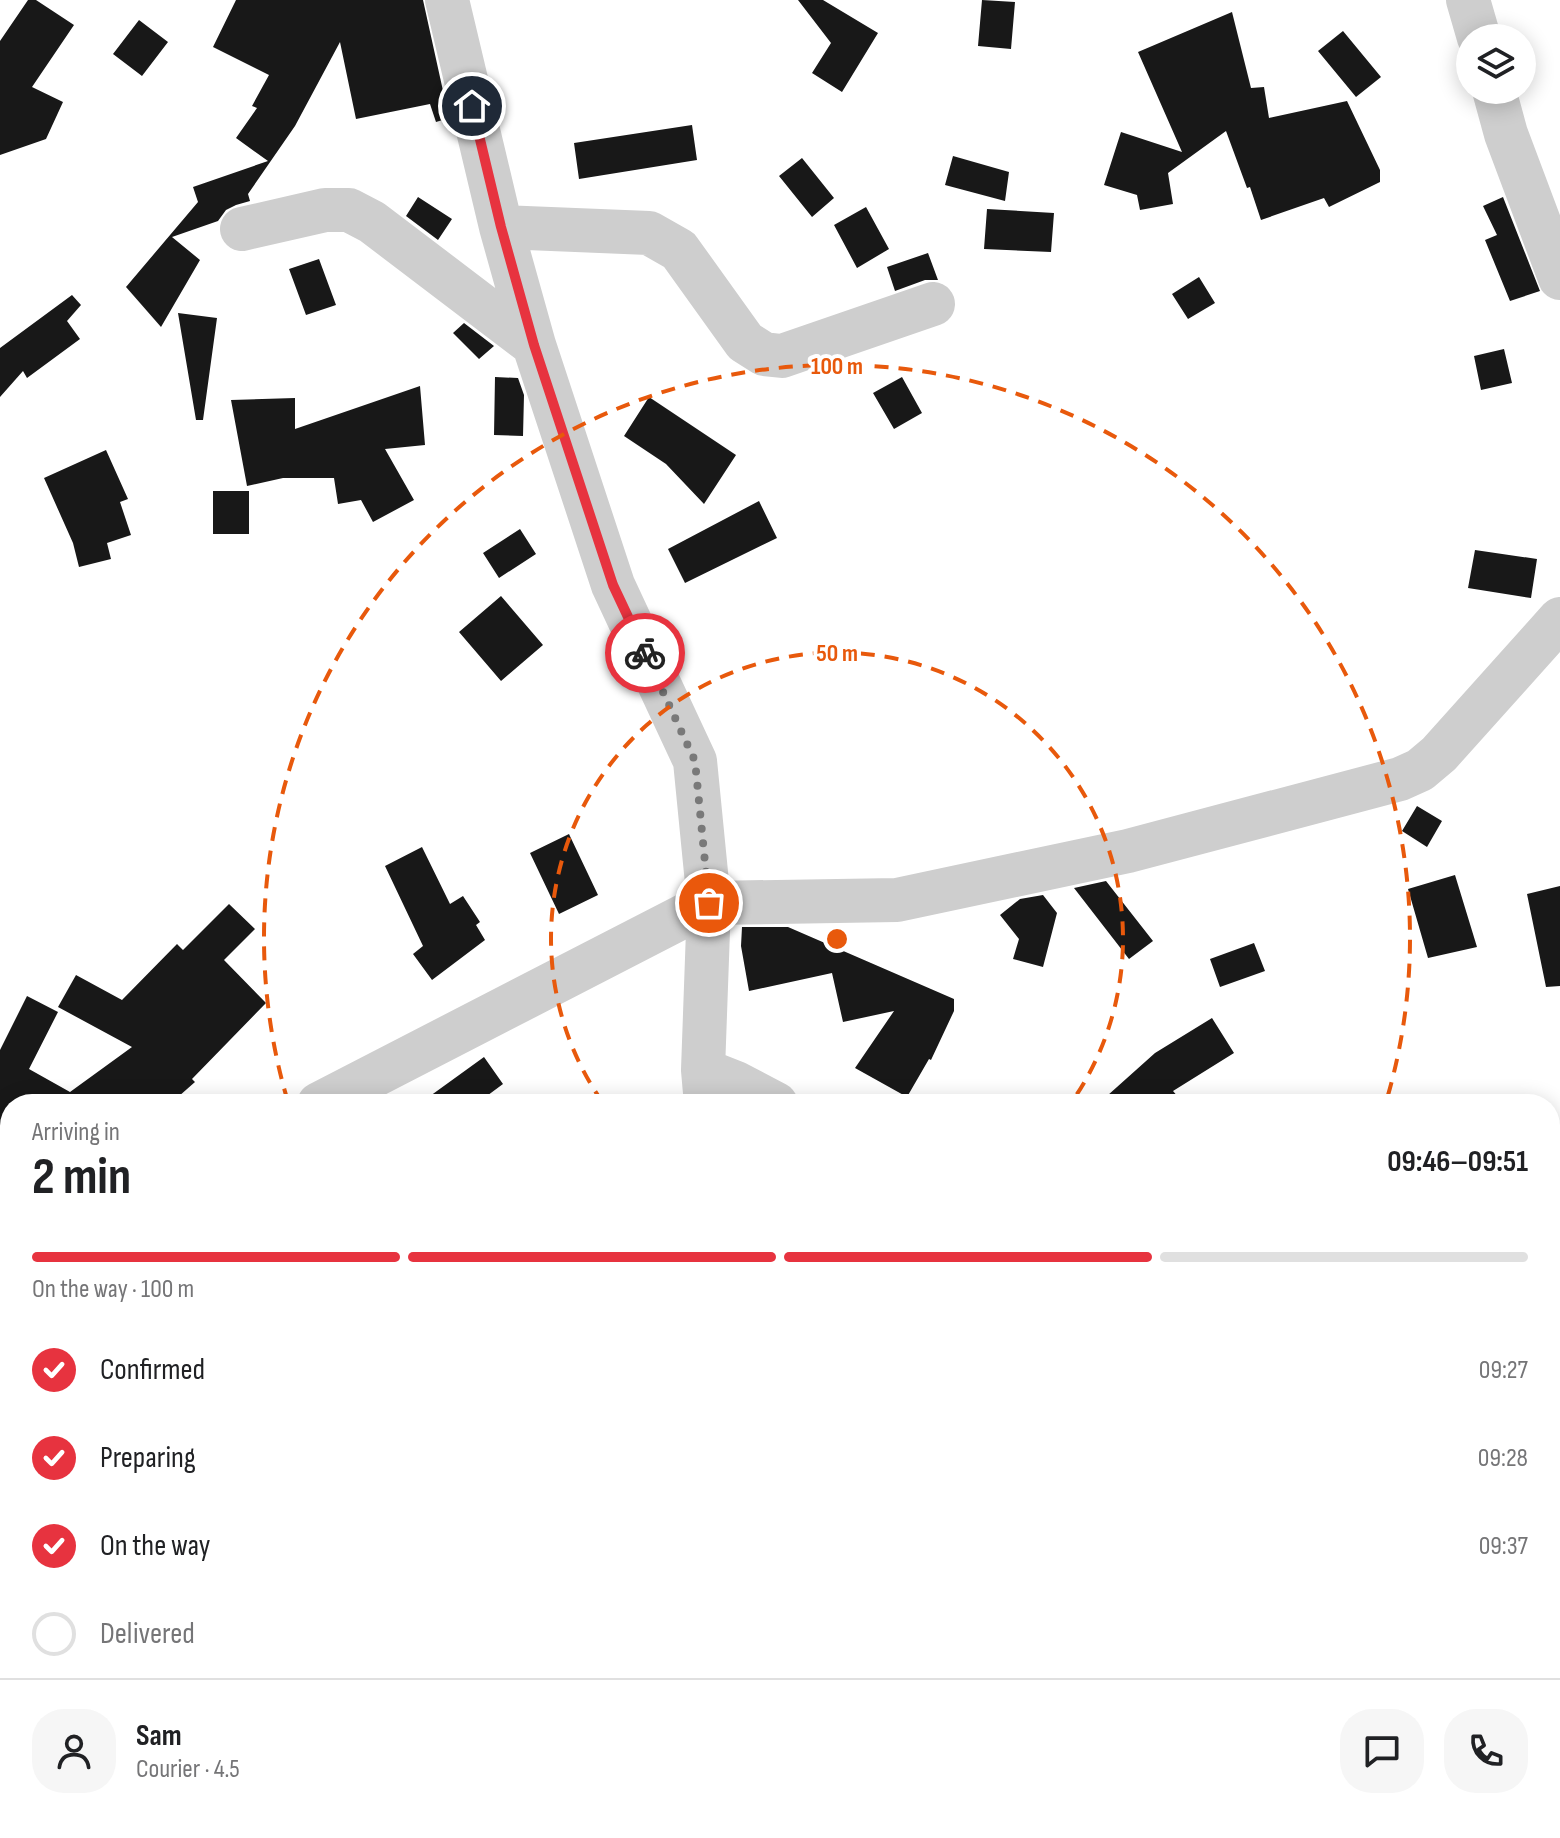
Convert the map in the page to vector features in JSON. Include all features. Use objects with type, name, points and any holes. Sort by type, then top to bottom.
[{"type":"street","points":[[447,0],[501,227],[534,345],[613,585],[695,761],[709,903],[705,1087],[736,1083],[757,1094]]},
{"type":"street","points":[[1468,0],[1475,24]]},
{"type":"street","points":[[1498,104],[1560,278]]},
{"type":"street","points":[[242,229],[325,210],[349,210],[372,222],[534,345]]},
{"type":"street","points":[[501,227],[649,233],[679,250],[745,342],[764,354],[782,356],[933,304]]},
{"type":"street","points":[[338,1094],[709,903],[897,900],[1128,851],[1400,779],[1420,770],[1439,754],[1560,619]]},
{"type":"building","points":[[28,0],[36,0],[74,25],[32,87],[63,102],[46,139],[0,155],[0,41]]},
{"type":"building","points":[[236,0],[423,0],[449,118],[436,122],[430,104],[356,119],[340,42],[295,126],[248,194],[250,201],[226,210],[218,221],[172,237],[200,260],[161,327],[126,287],[198,202],[193,187],[268,161],[236,138],[257,108],[252,106],[269,75],[213,47]]},
{"type":"building","points":[[798,0],[823,0],[878,33],[842,92],[812,73],[831,43]]},
{"type":"building","points":[[982,0],[1015,2],[1011,49],[978,46]]},
{"type":"building","points":[[1232,12],[1251,88],[1264,87],[1269,118],[1347,101],[1380,170],[1380,182],[1329,207],[1324,198],[1261,220],[1226,131],[1168,173],[1173,204],[1140,210],[1137,195],[1104,185],[1121,132],[1182,152],[1138,52]]},
{"type":"building","points":[[139,20],[168,42],[142,76],[113,54]]},
{"type":"building","points":[[1343,31],[1381,77],[1356,97],[1318,51]]},
{"type":"building","points":[[692,125],[697,160],[579,179],[574,143]]},
{"type":"building","points":[[953,156],[1009,172],[1005,201],[945,185]]},
{"type":"building","points":[[802,158],[834,198],[812,217],[779,176]]},
{"type":"building","points":[[418,197],[452,219],[438,240],[406,216]]},
{"type":"building","points":[[1503,197],[1540,291],[1510,301],[1485,240],[1497,235],[1483,206]]},
{"type":"building","points":[[866,207],[889,249],[857,268],[834,225]]},
{"type":"building","points":[[987,209],[1054,213],[1051,252],[984,249]]},
{"type":"building","points":[[928,253],[938,280],[925,280],[895,291],[887,267]]},
{"type":"building","points":[[319,259],[336,305],[306,315],[289,269]]},
{"type":"building","points":[[1199,277],[1215,303],[1188,319],[1172,294]]},
{"type":"building","points":[[72,295],[81,305],[67,321],[80,339],[27,378],[23,371],[0,397],[0,348]]},
{"type":"building","points":[[178,313],[217,318],[203,420],[196,420]]},
{"type":"building","points":[[464,323],[494,346],[479,359],[453,333]]},
{"type":"building","points":[[1504,349],[1512,383],[1481,390],[1474,356]]},
{"type":"building","points":[[495,377],[518,378],[524,395],[523,436],[494,435]]},
{"type":"building","points":[[902,377],[922,413],[894,429],[873,393]]},
{"type":"building","points":[[420,386],[425,445],[385,449],[414,500],[373,522],[361,500],[338,504],[334,478],[283,478],[247,486],[231,400],[295,398],[295,429]]},
{"type":"building","points":[[649,397],[736,455],[704,504],[666,464],[624,436]]},
{"type":"building","points":[[106,450],[128,499],[120,502],[131,535],[107,543],[111,559],[79,567],[73,543],[44,478]]},
{"type":"building","points":[[213,491],[249,491],[249,534],[213,534]]},
{"type":"building","points":[[759,501],[777,538],[685,583],[668,549]]},
{"type":"building","points":[[520,529],[536,554],[499,578],[483,553]]},
{"type":"building","points":[[1475,550],[1537,559],[1531,598],[1468,588]]},
{"type":"building","points":[[501,596],[543,645],[501,681],[459,632]]},
{"type":"building","points":[[1417,806],[1442,821],[1427,847],[1402,831]]},
{"type":"building","points":[[569,834],[598,895],[559,914],[530,853]]},
{"type":"building","points":[[422,847],[450,904],[463,896],[480,922],[476,925],[485,940],[432,980],[413,954],[423,946],[385,866]]},
{"type":"building","points":[[1455,875],[1477,947],[1428,958],[1408,889]]},
{"type":"building","points":[[1106,881],[1153,941],[1129,959],[1074,888]]},
{"type":"building","points":[[1560,886],[1560,986],[1546,987],[1527,894]]},
{"type":"building","points":[[1043,895],[1057,913],[1043,967],[1013,959],[1019,939],[1000,915],[1020,899]]},
{"type":"building","points":[[229,904],[255,929],[224,960],[266,1003],[192,1079],[195,1082],[181,1094],[0,1094],[0,1050],[27,996],[58,1012],[29,1069],[70,1092],[132,1047],[58,1007],[76,975],[122,1000],[177,944],[183,950]]},
{"type":"building","points":[[742,927],[788,927],[954,999],[954,1011],[931,1060],[909,1094],[902,1094],[855,1068],[894,1011],[843,1022],[832,973],[749,991],[741,946]]},
{"type":"building","points":[[1254,943],[1265,971],[1220,987],[1210,959]]},
{"type":"building","points":[[1212,1018],[1234,1053],[1173,1091],[1176,1094],[1109,1094],[1155,1053]]},
{"type":"building","points":[[484,1057],[503,1084],[490,1094],[433,1094]]},
{"type":"way so far","points":[[645,653],[695,761],[709,903]]},
{"type":"route","points":[[472,106],[534,345],[613,585],[645,653]]}]
